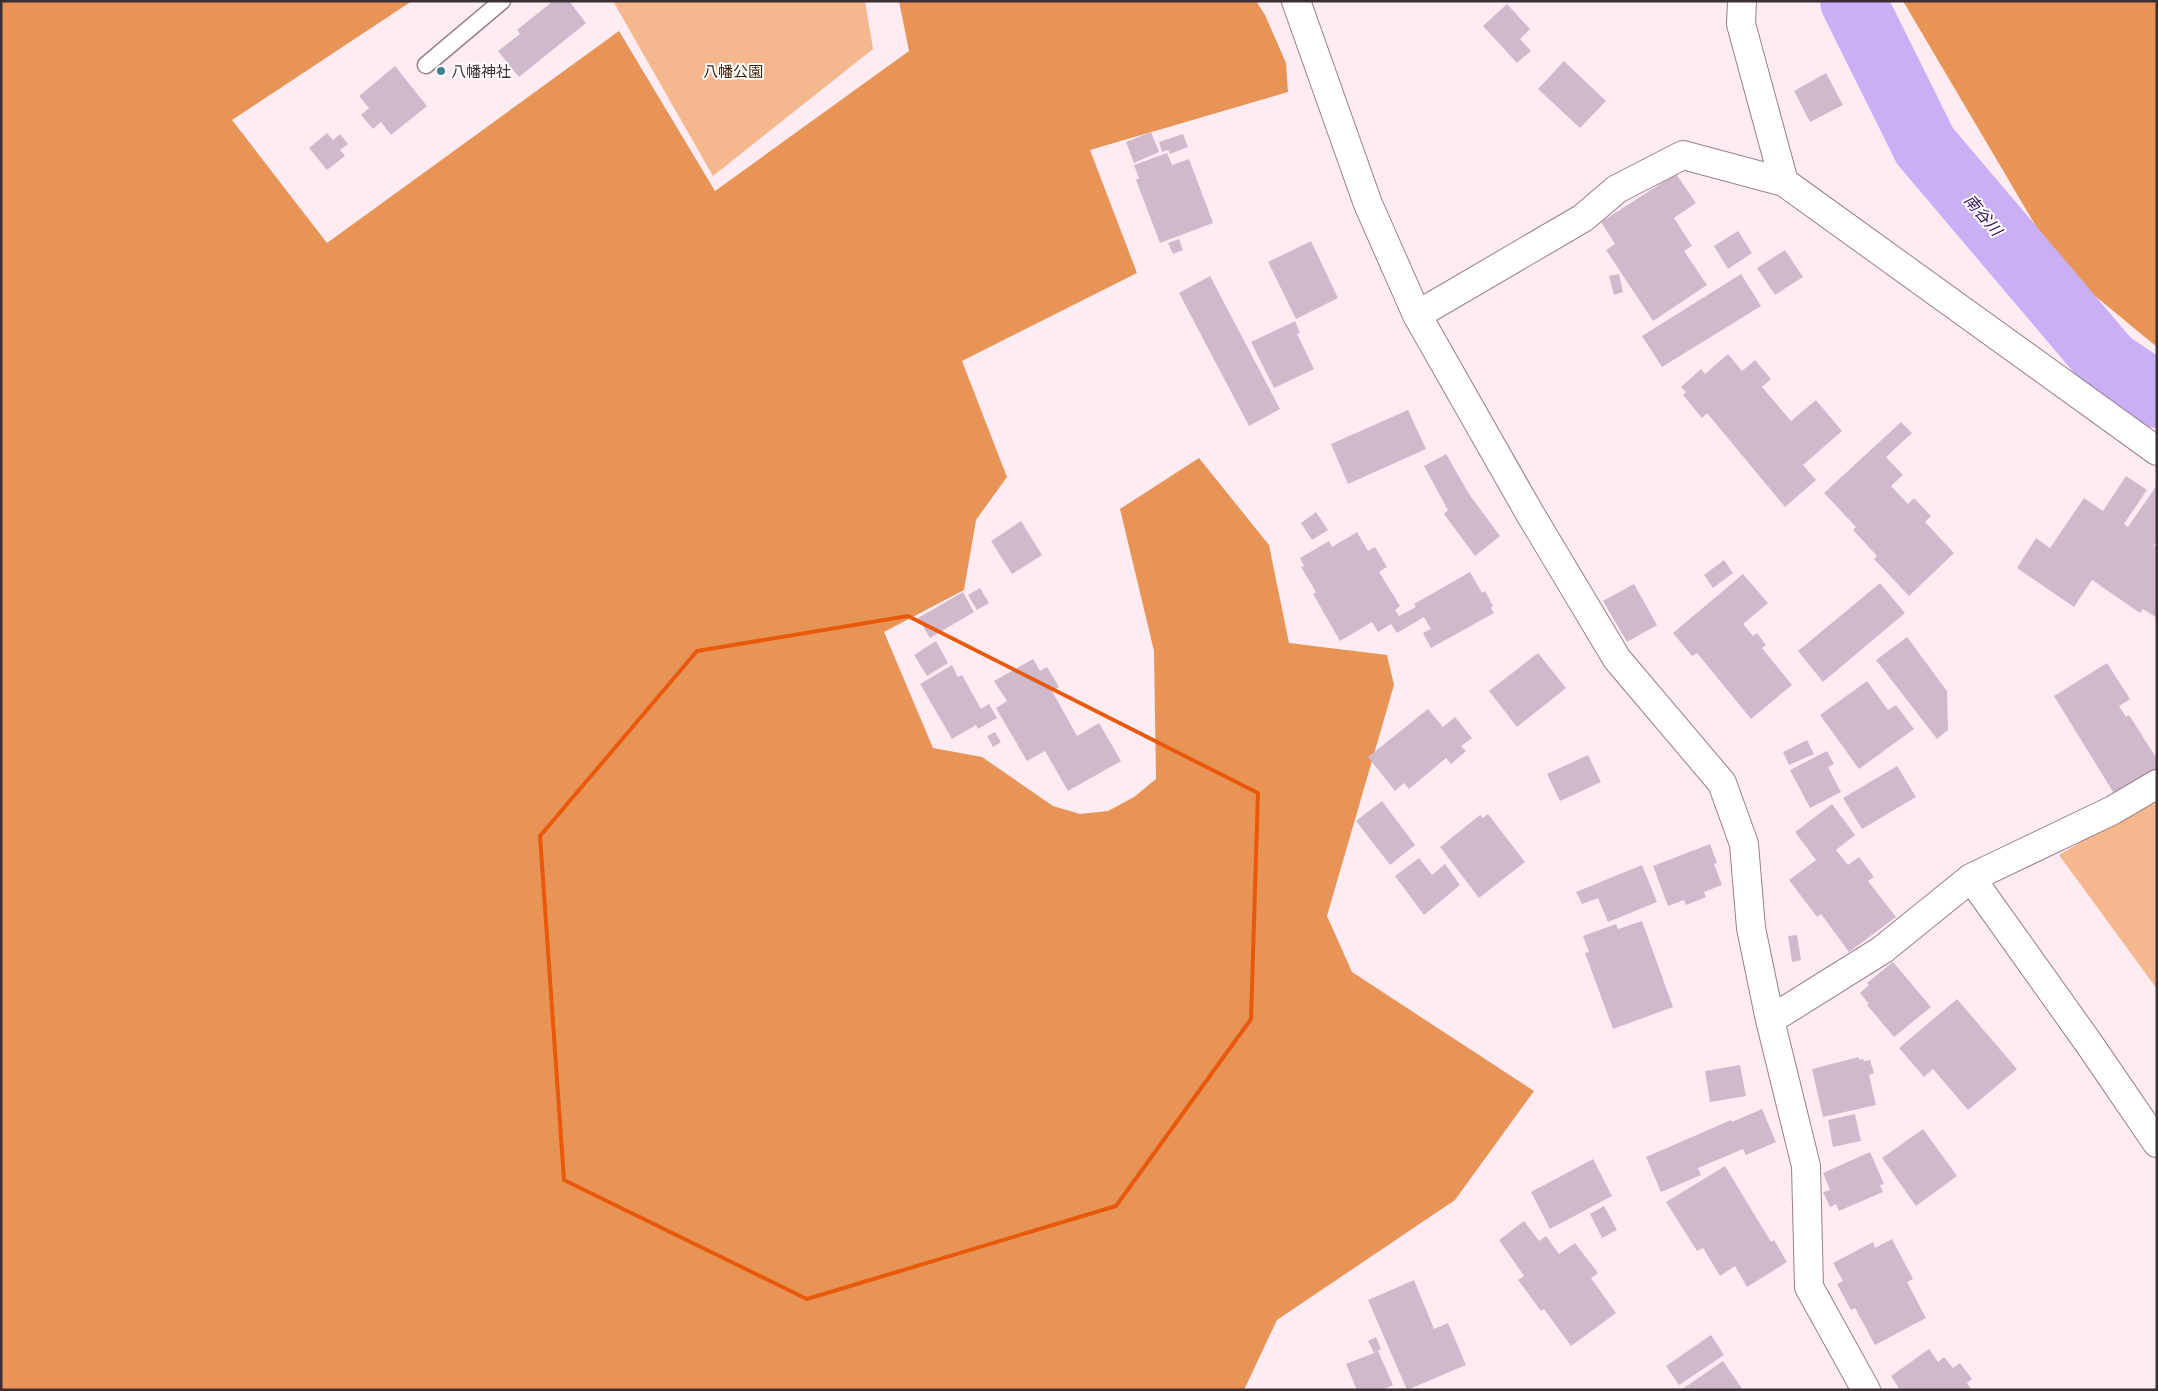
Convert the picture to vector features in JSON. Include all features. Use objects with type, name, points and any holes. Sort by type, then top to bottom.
[{"type":"street","points":[[1296,1],[1368,204],[1417,315],[1529,512],[1618,659],[1722,783],[1744,844],[1751,928],[1770,1020],[1806,1166],[1809,1287],[1866,1390]]},
{"type":"street","points":[[1742,1],[1741,24],[1784,182]]},
{"type":"street","points":[[1417,315],[1583,218],[1618,189],[1683,155],[1784,182],[2157,451]]},
{"type":"street","points":[[1770,1020],[1882,950],[1971,878],[2113,810],[2157,784]]},
{"type":"street","points":[[1971,878],[2157,1143]]},
{"type":"lane","points":[[426,65],[502,1]]},
{"type":"highlighted area","points":[[908,616],[1258,793],[1251,1019],[1116,1206],[807,1299],[564,1180],[540,836],[697,651]]},
{"type":"green space","name":"八幡公園","points":[[613,1],[865,1],[873,49],[713,176]]},
{"type":"green space","points":[[2157,797],[2157,989],[2059,855]]},
{"type":"shaded area","points":[[1,1],[412,1],[232,120],[327,243],[619,31],[715,191],[909,51],[899,1],[1256,1],[1265,15],[1286,63],[1288,92],[1090,150],[1137,273],[962,361],[1007,477],[976,520],[964,590],[884,632],[933,748],[982,757],[1053,806],[1080,814],[1108,811],[1134,797],[1156,779],[1154,651],[1120,509],[1199,458],[1269,545],[1289,643],[1387,655],[1394,685],[1327,916],[1352,972],[1534,1091],[1455,1200],[1277,1320],[1244,1390],[1,1390]]},
{"type":"shaded area","points":[[1903,1],[2157,1],[2157,347],[2060,267]]},
{"type":"building","points":[[553,1],[569,1],[586,23],[519,77],[498,51],[520,34],[517,30]]},
{"type":"building","points":[[1507,4],[1530,29],[1520,39],[1531,51],[1517,63],[1483,26]]},
{"type":"building","points":[[1564,61],[1606,101],[1580,128],[1538,89]]},
{"type":"building","points":[[395,66],[427,106],[391,135],[381,122],[373,129],[361,115],[369,108],[359,96]]},
{"type":"building","points":[[1826,73],[1843,105],[1810,122],[1794,91]]},
{"type":"building","points":[[1151,132],[1159,152],[1134,163],[1126,142]]},
{"type":"building","points":[[327,133],[333,140],[340,134],[348,144],[340,150],[345,156],[327,170],[309,148]]},
{"type":"building","points":[[1183,134],[1188,147],[1170,154],[1168,150],[1162,152],[1159,142]]},
{"type":"building","points":[[1167,153],[1172,165],[1189,159],[1213,223],[1160,243],[1136,180],[1139,178],[1134,165]]},
{"type":"building","points":[[1676,174],[1696,203],[1674,218],[1692,246],[1684,251],[1707,285],[1653,321],[1606,250],[1615,244],[1601,222]]},
{"type":"building","points":[[1738,231],[1752,253],[1728,269],[1714,246]]},
{"type":"building","points":[[1179,239],[1183,250],[1173,254],[1168,243]]},
{"type":"building","points":[[1311,241],[1338,298],[1296,319],[1268,262]]},
{"type":"building","points":[[1785,250],[1803,277],[1775,295],[1757,268]]},
{"type":"building","points":[[1619,274],[1623,292],[1614,295],[1609,276]]},
{"type":"building","points":[[1741,274],[1761,306],[1662,367],[1642,336]]},
{"type":"building","points":[[1210,276],[1280,409],[1249,426],[1179,293]]},
{"type":"building","points":[[1295,321],[1300,333],[1297,334],[1314,369],[1274,388],[1251,342]]},
{"type":"building","points":[[1728,354],[1742,371],[1755,360],[1771,379],[1762,387],[1791,421],[1816,400],[1842,431],[1803,465],[1816,480],[1785,507],[1707,413],[1702,418],[1683,395],[1686,392],[1681,387],[1701,369],[1705,374]]},
{"type":"building","points":[[1408,410],[1426,449],[1348,484],[1331,444]]},
{"type":"building","points":[[1901,422],[1912,433],[1886,457],[1903,475],[1891,486],[1908,504],[1914,498],[1931,516],[1925,522],[1954,553],[1909,596],[1874,559],[1877,556],[1853,530],[1856,527],[1824,493]]},
{"type":"building","points":[[1446,454],[1469,494],[1500,536],[1475,556],[1444,514],[1448,510],[1424,466]]},
{"type":"building","points":[[2126,476],[2147,490],[2124,524],[2128,527],[2157,485],[2157,541],[2154,545],[2157,547],[2157,618],[2143,609],[2140,613],[2092,580],[2074,607],[2017,568],[2036,538],[2050,548],[2084,498],[2103,511]]},
{"type":"building","points":[[1316,512],[1328,530],[1312,540],[1301,523]]},
{"type":"building","points":[[1021,521],[1042,555],[1012,574],[991,541]]},
{"type":"building","points":[[1357,532],[1368,551],[1375,547],[1387,567],[1379,572],[1400,606],[1395,610],[1399,616],[1416,607],[1414,604],[1470,572],[1482,593],[1485,591],[1493,606],[1491,608],[1494,613],[1431,648],[1423,633],[1431,629],[1424,617],[1397,633],[1391,624],[1378,632],[1372,622],[1340,641],[1313,594],[1316,592],[1301,567],[1304,566],[1300,558],[1329,541],[1332,547]]},
{"type":"building","points":[[1724,560],[1733,573],[1713,588],[1704,575]]},
{"type":"building","points":[[1743,574],[1768,603],[1743,624],[1753,636],[1757,633],[1766,645],[1762,648],[1792,685],[1751,719],[1697,653],[1692,656],[1673,633]]},
{"type":"building","points":[[1880,583],[1905,613],[1823,682],[1798,651]]},
{"type":"building","points":[[1634,584],[1657,625],[1627,642],[1603,601]]},
{"type":"building","points":[[980,588],[989,603],[977,610],[968,595]]},
{"type":"building","points":[[963,592],[974,612],[930,638],[918,618]]},
{"type":"building","points":[[1907,637],[1947,691],[1948,730],[1937,739],[1876,660]]},
{"type":"building","points":[[936,641],[948,663],[927,676],[914,655]]},
{"type":"building","points":[[1538,653],[1566,688],[1517,727],[1489,691]]},
{"type":"building","points":[[1033,659],[1040,671],[1047,667],[1059,687],[1052,691],[1077,736],[1099,723],[1121,761],[1068,791],[1045,751],[1027,761],[996,708],[1007,701],[994,681]]},
{"type":"building","points":[[2107,663],[2130,699],[2119,706],[2126,717],[2129,715],[2157,759],[2157,769],[2115,795],[2054,696]]},
{"type":"building","points":[[952,665],[958,677],[962,675],[981,709],[989,704],[997,718],[978,729],[976,725],[952,739],[920,684]]},
{"type":"building","points":[[1867,681],[1888,710],[1896,705],[1914,729],[1859,769],[1820,715]]},
{"type":"building","points":[[1428,709],[1443,727],[1455,717],[1472,738],[1461,746],[1466,751],[1451,764],[1446,758],[1409,789],[1404,783],[1395,791],[1368,757]]},
{"type":"building","points":[[995,732],[1001,742],[993,747],[987,736]]},
{"type":"building","points":[[1807,740],[1814,754],[1789,765],[1783,752]]},
{"type":"building","points":[[1827,751],[1834,764],[1828,767],[1841,792],[1810,808],[1790,770]]},
{"type":"building","points":[[1588,755],[1601,782],[1560,801],[1547,774]]},
{"type":"building","points":[[1897,766],[1916,797],[1862,829],[1843,798]]},
{"type":"building","points":[[1382,801],[1415,845],[1390,865],[1356,821]]},
{"type":"building","points":[[1832,804],[1855,835],[1836,850],[1848,865],[1859,857],[1874,877],[1868,881],[1896,917],[1849,952],[1821,914],[1817,917],[1789,880],[1816,860],[1795,832]]},
{"type":"building","points":[[1488,814],[1525,862],[1479,898],[1440,847],[1480,815],[1483,818]]},
{"type":"building","points":[[1710,844],[1717,863],[1714,864],[1722,885],[1704,892],[1706,897],[1686,905],[1684,900],[1668,906],[1653,866]]},
{"type":"building","points":[[1419,858],[1432,875],[1445,864],[1460,885],[1424,915],[1395,876]]},
{"type":"building","points":[[1642,865],[1657,902],[1608,922],[1598,898],[1582,904],[1576,892]]},
{"type":"building","points":[[1642,921],[1673,1007],[1613,1029],[1585,953],[1589,952],[1583,936],[1616,924],[1618,929]]},
{"type":"building","points":[[1797,935],[1801,960],[1792,962],[1788,936]]},
{"type":"building","points":[[1893,962],[1931,1007],[1894,1037],[1867,1005],[1869,1004],[1860,993],[1869,985],[1867,983]]},
{"type":"building","points":[[1957,999],[2017,1069],[1968,1110],[1933,1069],[1924,1077],[1899,1048]]},
{"type":"building","points":[[1859,1057],[1859,1060],[1870,1060],[1874,1073],[1869,1075],[1876,1105],[1823,1117],[1812,1069]]},
{"type":"building","points":[[1740,1065],[1746,1096],[1710,1102],[1705,1071]]},
{"type":"building","points":[[1762,1109],[1776,1142],[1746,1155],[1743,1149],[1698,1168],[1701,1175],[1661,1192],[1646,1157],[1731,1120],[1732,1122]]},
{"type":"building","points":[[1855,1114],[1861,1141],[1833,1147],[1828,1120]]},
{"type":"building","points":[[1923,1129],[1957,1176],[1916,1206],[1882,1158]]},
{"type":"building","points":[[1870,1152],[1884,1184],[1880,1185],[1883,1192],[1839,1211],[1836,1204],[1830,1207],[1823,1192],[1830,1190],[1823,1173]]},
{"type":"building","points":[[1593,1159],[1612,1196],[1550,1229],[1531,1192]]},
{"type":"building","points":[[1725,1166],[1771,1242],[1774,1240],[1787,1262],[1747,1287],[1735,1266],[1720,1276],[1703,1248],[1697,1251],[1666,1202]]},
{"type":"building","points":[[1604,1206],[1617,1230],[1602,1238],[1590,1214]]},
{"type":"building","points":[[1524,1221],[1539,1241],[1546,1236],[1559,1254],[1575,1243],[1598,1273],[1591,1278],[1616,1313],[1571,1346],[1544,1309],[1541,1311],[1518,1280],[1524,1276],[1499,1240]]},
{"type":"building","points":[[1892,1239],[1913,1279],[1907,1282],[1926,1318],[1875,1345],[1855,1308],[1851,1310],[1837,1284],[1843,1281],[1833,1263],[1873,1242],[1875,1248]]},
{"type":"building","points":[[1414,1280],[1434,1329],[1448,1323],[1466,1365],[1407,1390],[1368,1300]]},
{"type":"building","points":[[1711,1335],[1724,1355],[1679,1385],[1666,1366]]},
{"type":"building","points":[[1376,1337],[1381,1349],[1378,1351],[1393,1385],[1382,1390],[1357,1390],[1346,1364],[1374,1353],[1368,1341]]},
{"type":"building","points":[[1929,1349],[1938,1362],[1944,1357],[1953,1368],[1960,1363],[1972,1379],[1967,1383],[1972,1390],[1900,1390],[1891,1376]]},
{"type":"building","points":[[1723,1361],[1743,1390],[1681,1390]]},
{"type":"waterway","name":"南谷川","points":[[1853,1],[1925,146],[2109,363],[2157,395]]},
{"type":"place","name":"八幡神社","points":[[441,71]]}]
